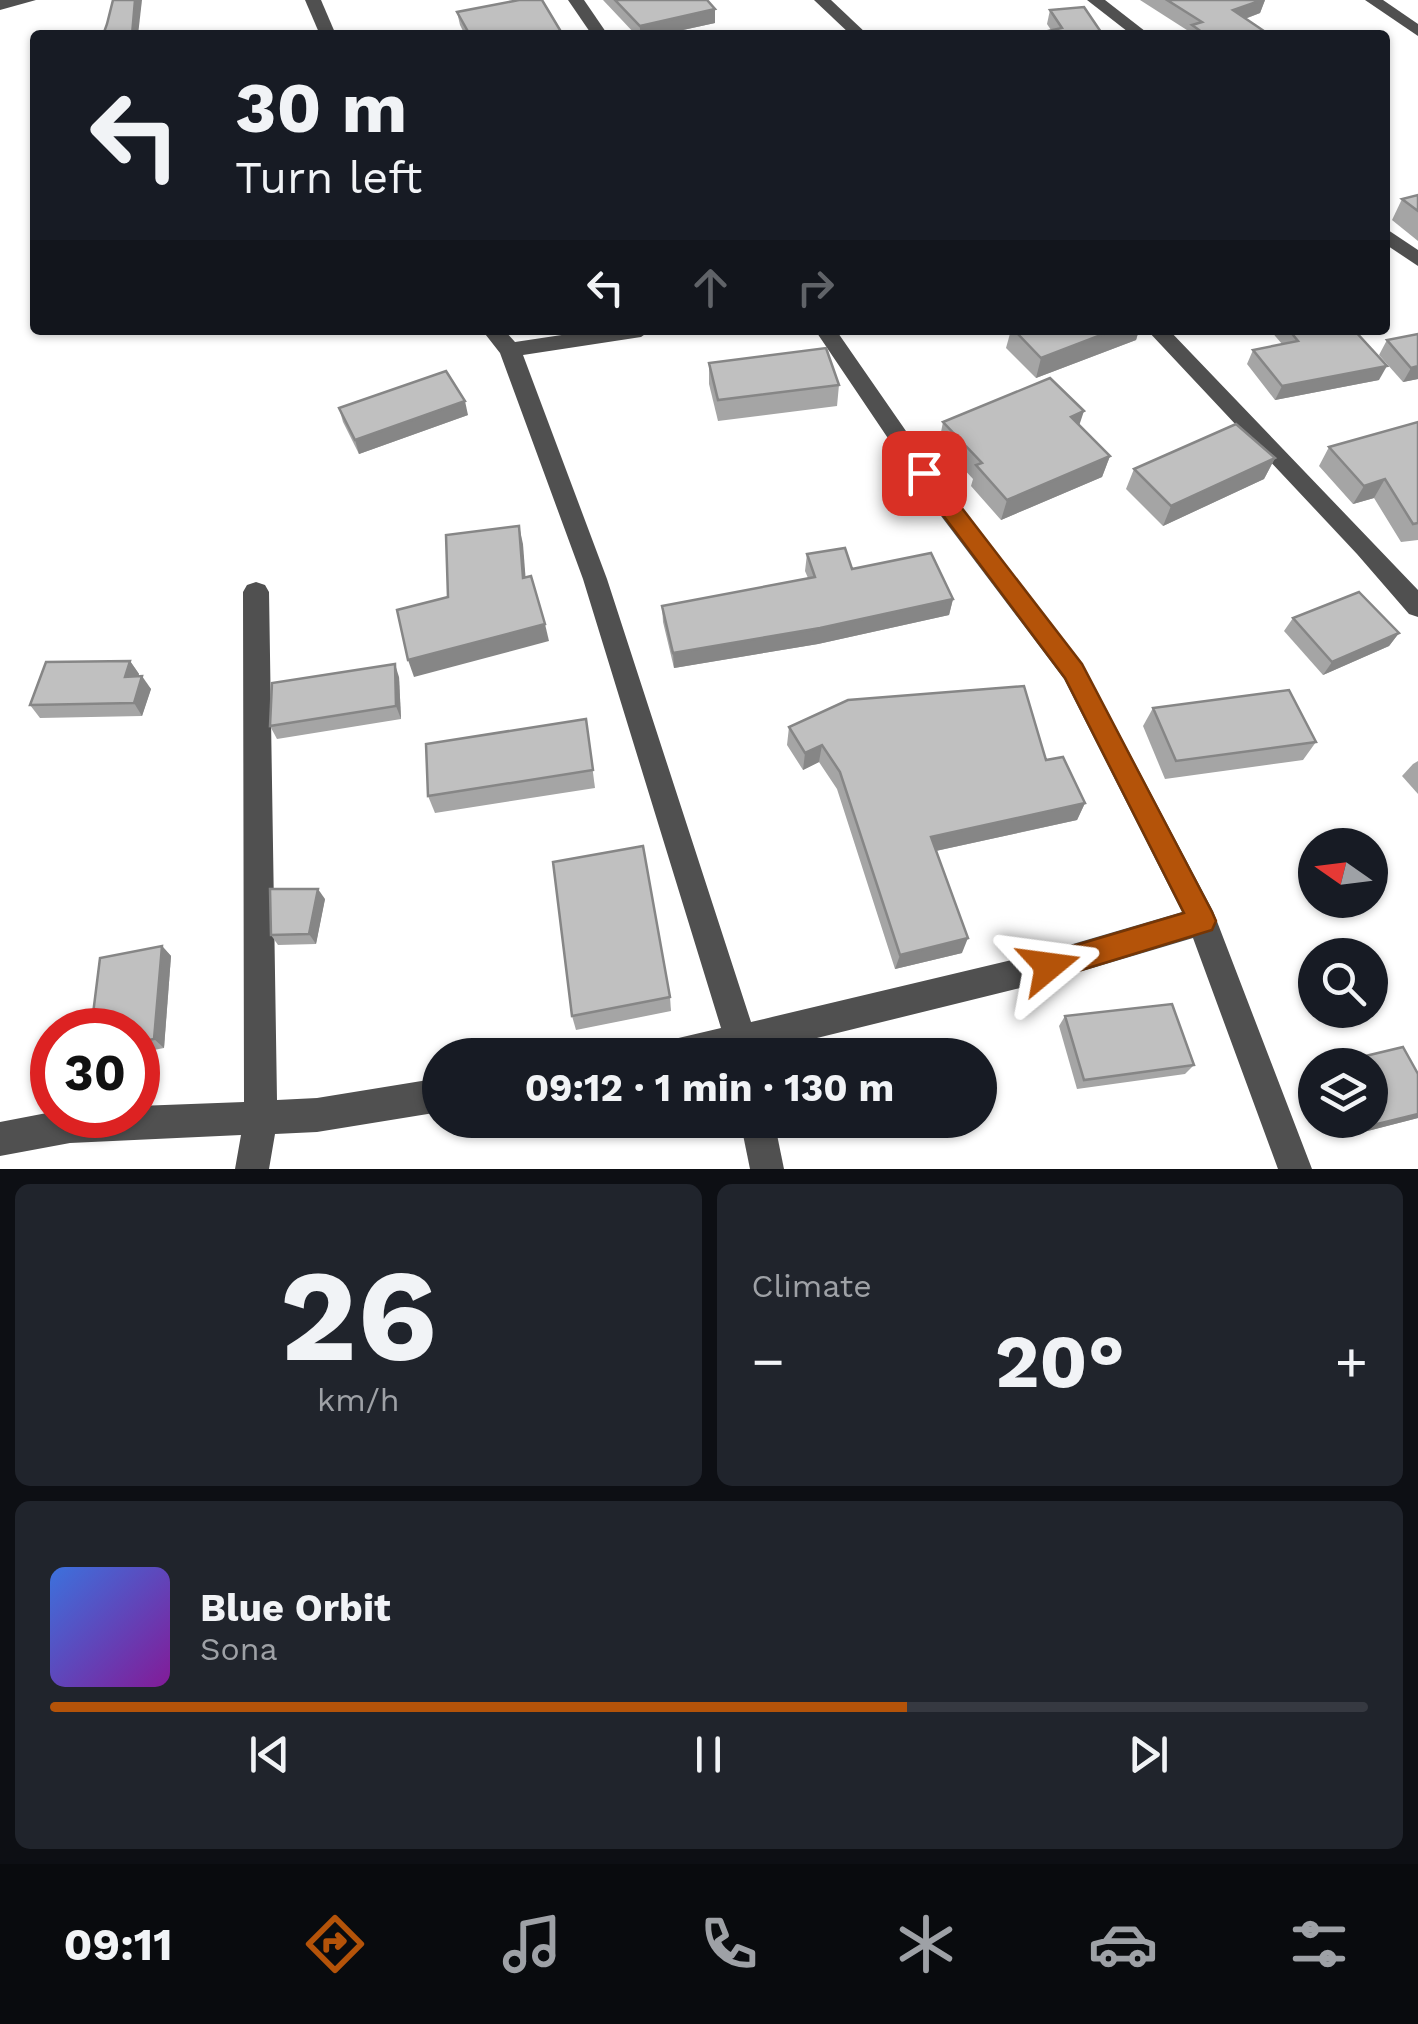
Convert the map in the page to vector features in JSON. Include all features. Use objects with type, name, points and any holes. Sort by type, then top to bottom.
[{"type":"street","points":[[0,6],[28,0]]},
{"type":"street","points":[[313,0],[326,30]]},
{"type":"street","points":[[576,0],[597,30]]},
{"type":"street","points":[[822,0],[855,30]]},
{"type":"street","points":[[1095,0],[1135,30]]},
{"type":"street","points":[[1374,0],[1418,32]]},
{"type":"street","points":[[1390,238],[1418,260]]},
{"type":"street","points":[[571,335],[501,340],[595,579],[740,1038]]},
{"type":"street","points":[[828,335],[943,502],[1073,671],[1202,921],[1295,1169]]},
{"type":"street","points":[[1162,335],[1366,547],[1418,607]]},
{"type":"street","points":[[252,1169],[261,1117],[256,592]]},
{"type":"street","points":[[780,1038],[1202,921]]},
{"type":"street","points":[[0,1140],[70,1126],[318,1115],[422,1098]]},
{"type":"street","points":[[761,1138],[767,1169]]},
{"type":"building","points":[[113,0],[135,0],[132,30],[105,30]]},
{"type":"building","points":[[519,0],[542,0],[560,30],[467,30],[457,12]]},
{"type":"building","points":[[615,0],[707,0],[715,9],[640,26]]},
{"type":"building","points":[[1167,0],[1262,0],[1233,10],[1263,30],[1199,30],[1192,25],[1202,22]]},
{"type":"building","points":[[1084,7],[1100,30],[1053,30],[1062,28],[1050,10]]},
{"type":"building","points":[[1418,195],[1418,211],[1402,199]]},
{"type":"building","points":[[1418,334],[1418,366],[1411,368],[1387,340]]},
{"type":"building","points":[[1019,335],[1101,335],[1041,358]]},
{"type":"building","points":[[1293,335],[1359,335],[1387,366],[1282,386],[1253,350],[1298,341]]},
{"type":"building","points":[[826,348],[839,385],[718,400],[709,363]]},
{"type":"building","points":[[446,371],[465,401],[355,440],[339,408]]},
{"type":"building","points":[[1050,378],[1084,411],[1071,417],[1110,456],[1007,500],[976,465],[982,463],[943,422]]},
{"type":"building","points":[[1418,422],[1418,523],[1413,524],[1385,479],[1364,486],[1329,447]]},
{"type":"building","points":[[1236,424],[1275,458],[1171,506],[1134,469]]},
{"type":"building","points":[[519,526],[523,578],[531,576],[545,624],[408,660],[397,610],[448,597],[446,535]]},
{"type":"building","points":[[845,548],[852,569],[931,553],[953,599],[820,628],[673,653],[662,606],[815,577],[807,554]]},
{"type":"building","points":[[1359,592],[1399,633],[1332,662],[1293,618]]},
{"type":"building","points":[[130,661],[125,677],[142,676],[134,703],[30,705],[46,662]]},
{"type":"building","points":[[395,664],[396,706],[270,726],[272,683]]},
{"type":"building","points":[[1024,686],[1046,760],[1063,757],[1085,803],[931,837],[968,938],[900,955],[840,772],[822,745],[805,753],[789,727],[848,700]]},
{"type":"building","points":[[1289,690],[1316,742],[1176,761],[1153,708]]},
{"type":"building","points":[[586,719],[593,770],[428,796],[426,744]]},
{"type":"building","points":[[643,846],[670,997],[572,1016],[553,862]]},
{"type":"building","points":[[270,889],[318,889],[309,934],[271,935]]},
{"type":"building","points":[[162,946],[157,1008],[94,1008],[100,958]]},
{"type":"building","points":[[1172,1004],[1194,1065],[1084,1080],[1065,1016]]},
{"type":"building","points":[[1403,1047],[1418,1074],[1418,1114],[1388,1121],[1388,1051]]},
{"type":"route","points":[[924,473],[1073,671],[1202,921],[1049,966]]}]
